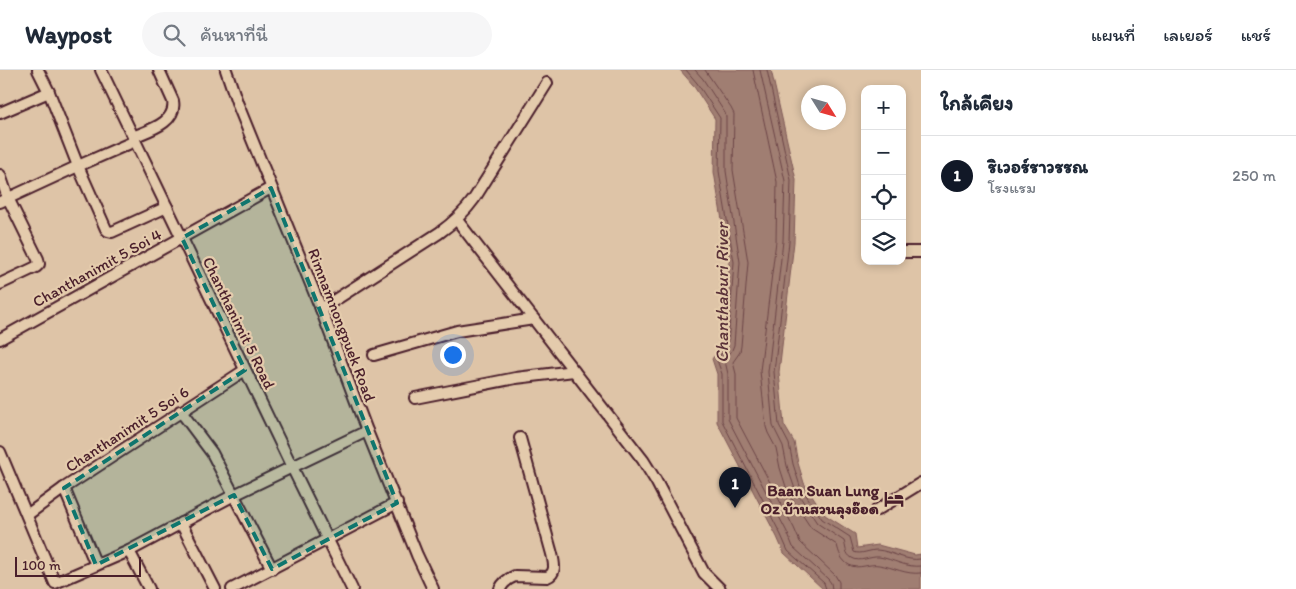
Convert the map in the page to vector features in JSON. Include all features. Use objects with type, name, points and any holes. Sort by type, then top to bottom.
[{"type":"street","points":[[38,70],[106,229],[112,232],[167,207]]},
{"type":"street","name":"Chanthanimit 5 Road","points":[[102,70],[352,589]]},
{"type":"street","points":[[4,200],[134,139],[170,118],[173,112],[173,101],[159,70]]},
{"type":"street","name":"Rimnamnongpuek Road","points":[[226,70],[238,105],[321,309],[367,431],[417,555],[433,589]]},
{"type":"street","points":[[321,309],[457,220],[474,199],[547,83]]},
{"type":"street","points":[[0,113],[49,92]]},
{"type":"street","points":[[0,175],[4,200],[38,259],[36,267],[0,284]]},
{"type":"street","name":"Chanthanimit 5 Soi 4","points":[[0,339],[271,188]]},
{"type":"street","points":[[457,220],[643,460],[704,573],[720,589]]},
{"type":"street","points":[[906,252],[921,252]]},
{"type":"street","points":[[374,355],[458,331],[534,319]]},
{"type":"street","name":"Chanthanimit 5 Soi 6","points":[[27,515],[64,488],[245,370]]},
{"type":"street","points":[[415,398],[516,378],[574,371]]},
{"type":"street","points":[[180,411],[212,453],[272,569]]},
{"type":"street","points":[[0,452],[54,583],[129,551],[234,495],[367,431]]},
{"type":"street","points":[[500,589],[505,581],[515,576],[547,577],[550,576],[554,569],[552,554],[520,438]]},
{"type":"street","points":[[877,510],[921,483]]},
{"type":"street","points":[[64,488],[96,565]]},
{"type":"street","points":[[235,588],[397,503]]},
{"type":"street","points":[[181,523],[215,589]]},
{"type":"street","points":[[129,551],[148,589]]},
{"type":"highlighted area","points":[[271,188],[397,503],[272,569],[234,495],[96,565],[64,488],[245,370],[182,238]]},
{"type":"water","points":[[680,70],[771,70],[796,180],[794,242],[779,372],[784,425],[794,442],[804,483],[825,515],[855,534],[857,548],[878,545],[915,555],[921,554],[921,589],[823,589],[784,553],[717,422],[717,374],[712,359],[723,343],[729,262],[714,172],[715,119],[693,85]]},
{"type":"place","name":"Baan Suan Lung Oz บ้านสวนลุงอ๊อด","points":[[894,499]]},
{"type":"place","name":"ริเวอร์ราวรรณ","points":[[735,508]]},
{"type":"water label","name":"Chanthaburi River","points":[[722,293]]}]
